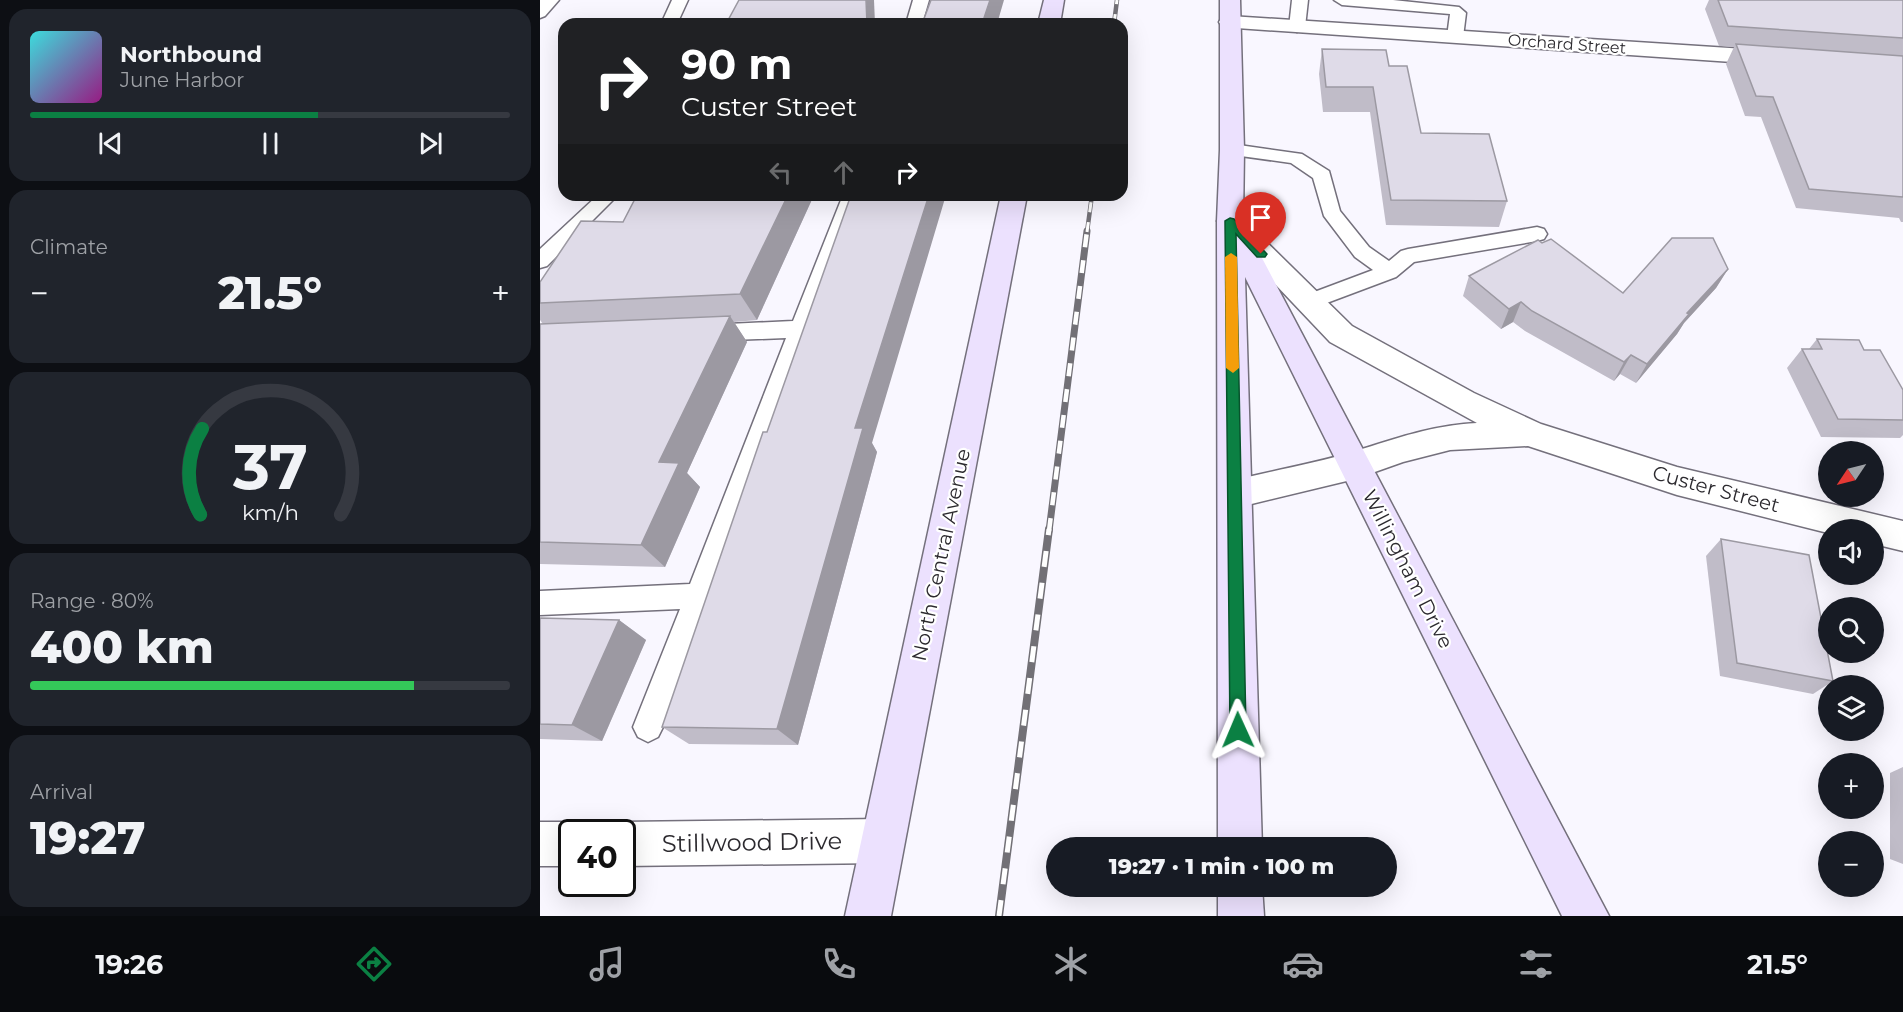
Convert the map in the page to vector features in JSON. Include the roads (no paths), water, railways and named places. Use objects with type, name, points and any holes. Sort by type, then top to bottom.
[{"type":"street","points":[[540,1],[549,0]]},
{"type":"street","points":[[1050,18],[1054,0]]},
{"type":"street","points":[[1230,11],[1232,150],[1230,221],[1240,837]]},
{"type":"street","name":"Orchard Street","points":[[1230,11],[1297,27],[1797,60]]},
{"type":"street","name":"North Central Avenue","points":[[868,916],[1013,201]]},
{"type":"street","name":"Custer Street","points":[[1230,221],[1341,334],[1462,402],[1531,434],[1677,481],[1903,536]]},
{"type":"street","name":"Willingham Drive","points":[[1230,221],[1586,916]]},
{"type":"street","name":"Custer Street","points":[[1235,494],[1355,465],[1401,449],[1450,437],[1531,434]]},
{"type":"street","name":"Stillwood Drive","points":[[636,843],[882,841]]},
{"type":"street","points":[[540,844],[558,844]]},
{"type":"street","points":[[1240,897],[1241,916]]},
{"type":"lane","points":[[540,13],[549,0]]},
{"type":"lane","points":[[672,18],[680,0]]},
{"type":"lane","points":[[916,18],[921,0]]},
{"type":"lane","points":[[1297,27],[1300,0]]},
{"type":"lane","points":[[1342,0],[1454,10],[1458,13],[1455,37]]},
{"type":"lane","points":[[1232,150],[1296,158],[1322,175],[1331,212],[1362,252],[1389,272]]},
{"type":"lane","points":[[540,261],[603,201]]},
{"type":"lane","points":[[648,727],[850,201]]},
{"type":"lane","points":[[1308,302],[1389,272],[1408,256],[1537,234]]},
{"type":"lane","points":[[682,334],[801,329]]},
{"type":"lane","points":[[540,603],[698,596]]},
{"type":"railway","points":[[1115,18],[1117,0]]},
{"type":"railway","points":[[1087,232],[1091,201]]},
{"type":"railway","points":[[1049,531],[1087,231]]},
{"type":"railway","points":[[999,916],[1049,529]]}]
